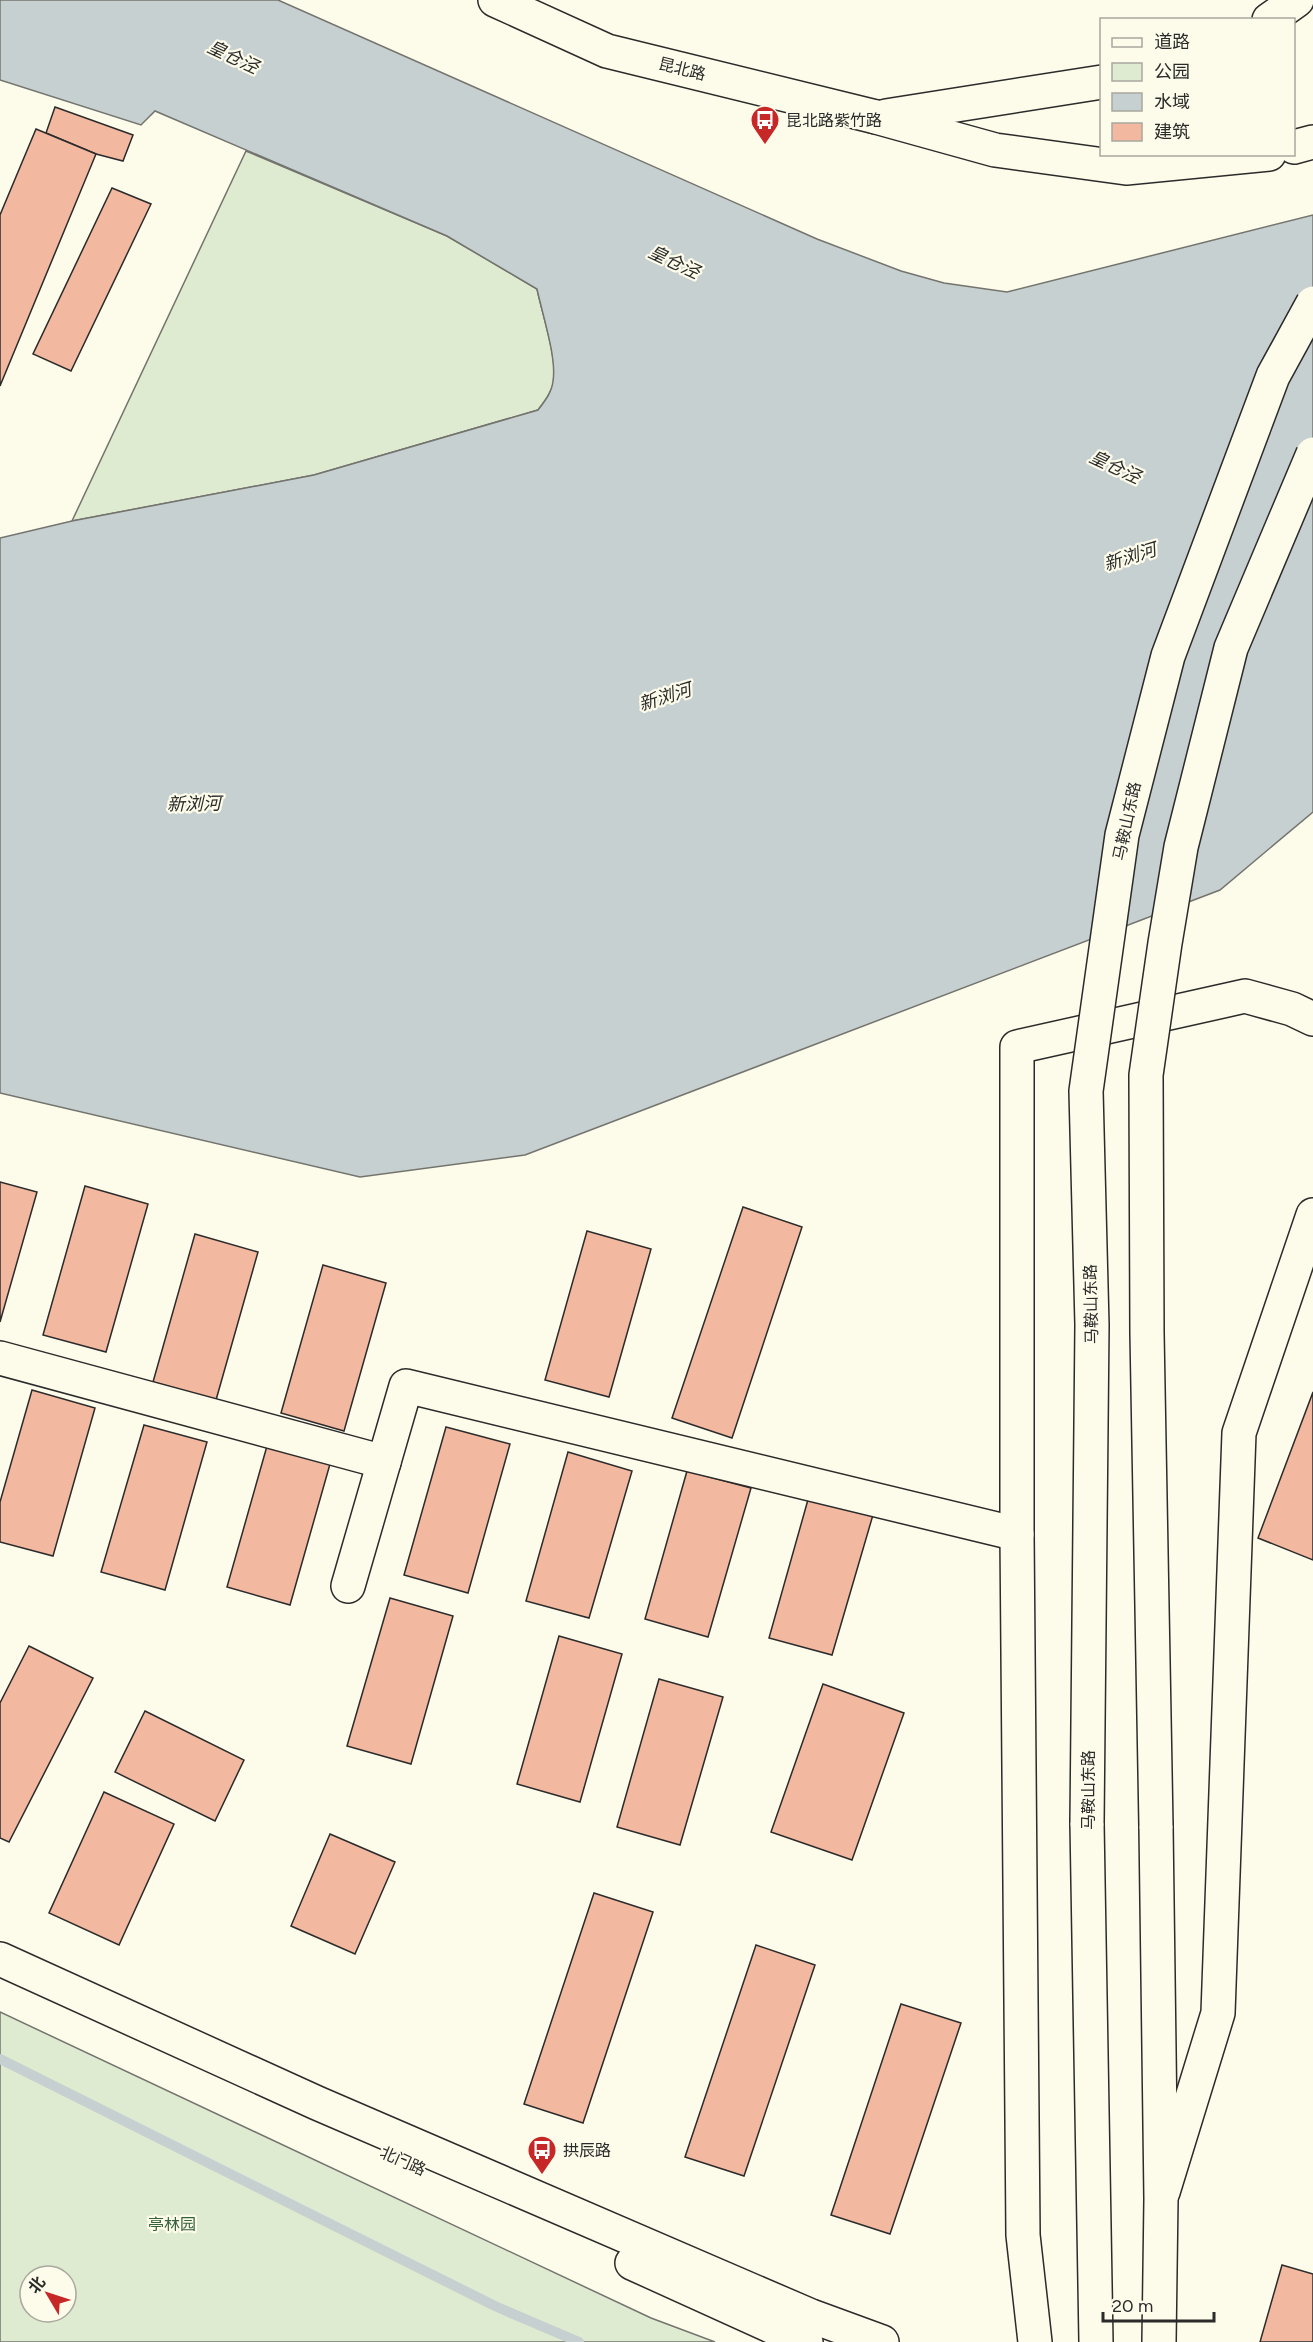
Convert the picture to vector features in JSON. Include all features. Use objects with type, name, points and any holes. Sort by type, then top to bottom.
[{"type":"main road","name":"昆北路","points":[[495,0],[607,51],[876,117],[995,150],[1126,168],[1249,156]]},
{"type":"main road","points":[[1272,18],[1297,0]]},
{"type":"main road","points":[[876,117],[1100,82]]},
{"type":"main road","points":[[1295,146],[1313,142]]},
{"type":"main road","name":"马鞍山东路","points":[[1096,2342],[1088,1823],[1092,1325],[1086,1091],[1122,835],[1168,656],[1273,376],[1313,303]]},
{"type":"main road","points":[[1159,2342],[1161,2199],[1147,1357],[1146,1075],[1181,847],[1231,648],[1313,454]]},
{"type":"main road","points":[[1035,2342],[1023,2235],[1017,1534],[1017,1047],[1245,996],[1292,1009],[1313,1019]]},
{"type":"main road","points":[[1161,2199],[1218,2013],[1239,1433],[1313,1215]]},
{"type":"main road","points":[[0,1358],[384,1462]]},
{"type":"main road","points":[[348,1586],[406,1386],[1017,1534]]},
{"type":"main road","points":[[0,1959],[317,2103],[811,2316],[882,2342]]},
{"type":"main road","name":"北门路","points":[[0,1982],[806,2342]]},
{"type":"green space","points":[[246,151],[447,236],[537,289],[553,360],[554,381],[550,393],[538,410],[314,475],[72,521]]},
{"type":"green space","name":"亭林园","points":[[0,2012],[651,2318],[715,2342],[0,2342]]},
{"type":"water","points":[[0,0],[278,0],[817,239],[901,271],[944,283],[1007,292],[1313,215],[1313,812],[1220,890],[525,1155],[360,1177],[0,1093],[0,538],[72,521],[314,475],[538,410],[551,389],[554,371],[537,289],[447,236],[155,111],[141,125],[0,80]]},
{"type":"building","points":[[55,107],[133,135],[123,161],[96,154],[46,133]]},
{"type":"building","points":[[36,129],[96,154],[0,386],[0,215]]},
{"type":"building","points":[[112,188],[151,204],[71,371],[33,354]]},
{"type":"building","points":[[0,1182],[37,1192],[0,1322]]},
{"type":"building","points":[[85,1186],[148,1204],[106,1352],[43,1335]]},
{"type":"building","points":[[743,1207],[802,1227],[732,1438],[672,1418]]},
{"type":"building","points":[[587,1231],[651,1249],[609,1397],[545,1380]]},
{"type":"building","points":[[195,1234],[258,1252],[216,1400],[153,1382]]},
{"type":"building","points":[[323,1265],[386,1283],[344,1431],[281,1413]]},
{"type":"building","points":[[32,1390],[95,1408],[53,1556],[0,1542],[0,1502]]},
{"type":"building","points":[[1313,1392],[1313,1560],[1258,1538]]},
{"type":"building","points":[[144,1425],[207,1442],[165,1590],[101,1572]]},
{"type":"building","points":[[446,1427],[510,1444],[468,1593],[404,1575]]},
{"type":"building","points":[[269,1439],[332,1457],[290,1605],[227,1587]]},
{"type":"building","points":[[568,1452],[632,1471],[589,1618],[526,1601]]},
{"type":"building","points":[[687,1471],[751,1488],[708,1637],[645,1619]]},
{"type":"building","points":[[811,1489],[875,1508],[832,1655],[769,1638]]},
{"type":"building","points":[[390,1598],[453,1616],[411,1764],[347,1746]]},
{"type":"building","points":[[559,1636],[622,1654],[580,1802],[517,1784]]},
{"type":"building","points":[[29,1646],[93,1678],[9,1842],[0,1838],[0,1703]]},
{"type":"building","points":[[659,1679],[723,1697],[680,1845],[617,1827]]},
{"type":"building","points":[[823,1684],[904,1713],[852,1860],[771,1832]]},
{"type":"building","points":[[145,1711],[244,1760],[215,1821],[115,1772]]},
{"type":"building","points":[[104,1792],[174,1824],[119,1945],[49,1913]]},
{"type":"building","points":[[330,1834],[395,1862],[355,1954],[291,1926]]},
{"type":"building","points":[[594,1893],[653,1912],[583,2123],[524,2104]]},
{"type":"building","points":[[756,1945],[815,1965],[744,2176],[685,2157]]},
{"type":"building","points":[[901,2004],[961,2023],[890,2234],[831,2215]]},
{"type":"building","points":[[1282,2265],[1313,2274],[1313,2342],[1260,2342]]},
{"type":"waterway","points":[[0,2059],[497,2307],[579,2342]]},
{"type":"place","name":"昆北路紫竹路","points":[[765,146]]},
{"type":"place","name":"拱辰路","points":[[542,2176]]},
{"type":"water label","name":"皇仓泾","points":[[233,57]]},
{"type":"water label","name":"皇仓泾","points":[[674,262]]},
{"type":"water label","name":"皇仓泾","points":[[1115,467]]},
{"type":"water label","name":"新浏河","points":[[1130,557]]},
{"type":"water label","name":"新浏河","points":[[665,697]]},
{"type":"water label","name":"新浏河","points":[[194,804]]}]
